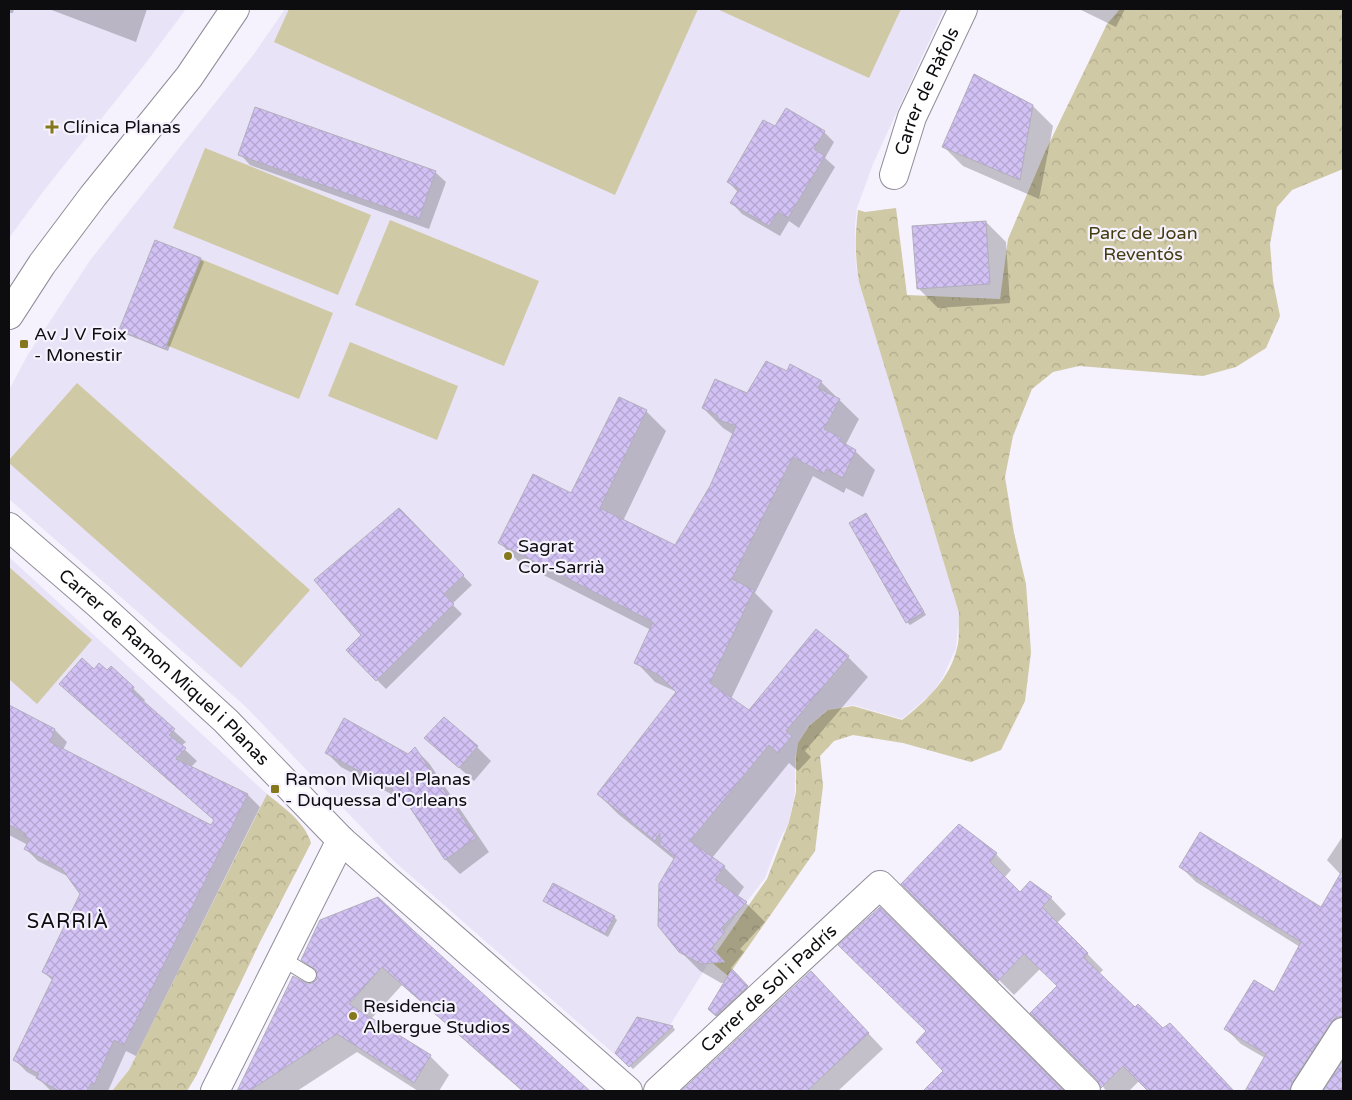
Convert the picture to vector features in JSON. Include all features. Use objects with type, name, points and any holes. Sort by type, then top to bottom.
[{"type":"street","points":[[9,315],[42,264],[93,196],[189,77],[235,9]]},
{"type":"street","name":"Carrer de Ràfols","points":[[894,174],[912,116],[963,9]]},
{"type":"street","name":"Carrer de Ramon Miquel i Planas","points":[[9,527],[98,604],[226,721],[341,840],[628,1091]]},
{"type":"street","points":[[215,1091],[341,840]]},
{"type":"street","name":"Carrer de Sol i Padrís","points":[[658,1091],[880,885],[1086,1091]]},
{"type":"street","points":[[1305,1091],[1343,1032]]},
{"type":"lane","points":[[281,958],[309,974]]},
{"type":"shaded area","name":"Clínica Planas","points":[[9,9],[186,9],[9,238]]},
{"type":"shaded area","name":"Sagrat Cor-Sarrià","points":[[285,9],[944,9],[873,164],[857,208],[855,225],[856,266],[859,282],[959,613],[956,648],[942,679],[931,694],[902,719],[853,705],[827,710],[808,726],[798,743],[795,756],[795,792],[789,822],[779,841],[765,878],[703,959],[708,964],[664,1035],[629,1067],[395,862],[245,706],[9,499],[9,390],[27,356],[91,259],[254,54]]},
{"type":"shaded area","points":[[9,557],[267,794],[129,1070],[112,1091],[9,1091]]},
{"type":"green space","points":[[289,9],[698,9],[615,195],[274,42]]},
{"type":"green space","points":[[717,9],[901,9],[869,78]]},
{"type":"green space","name":"Parc de Joan Reventós","points":[[1120,9],[1343,9],[1343,169],[1292,190],[1277,207],[1270,244],[1273,281],[1280,316],[1266,348],[1236,367],[1203,376],[1079,366],[1053,372],[1032,389],[1013,436],[1005,477],[1014,533],[1026,584],[1031,652],[1025,701],[1001,750],[971,762],[903,743],[853,735],[834,741],[820,756],[823,786],[815,851],[728,976],[710,961],[767,879],[789,822],[796,792],[798,743],[809,726],[828,710],[853,706],[902,720],[928,697],[943,679],[954,659],[958,644],[959,613],[859,282],[856,246],[858,210],[865,212],[896,208],[907,295],[1000,299],[1008,239],[1045,152],[1107,24]]},
{"type":"green space","points":[[205,148],[371,215],[338,295],[173,228]]},
{"type":"green space","points":[[390,220],[539,281],[504,366],[355,305]]},
{"type":"green space","points":[[201,259],[333,313],[299,399],[166,345]]},
{"type":"green space","points":[[350,342],[458,386],[437,440],[328,396]]},
{"type":"green space","points":[[77,383],[310,590],[241,668],[9,463],[9,460]]},
{"type":"green space","points":[[9,567],[92,640],[37,704],[9,679]]},
{"type":"green space","points":[[267,794],[299,822],[311,843],[260,942],[196,1076],[187,1091],[112,1091],[129,1070]]},
{"type":"building","points":[[974,74],[1033,105],[1020,180],[942,147]]},
{"type":"building","points":[[255,107],[436,171],[419,219],[238,155]]},
{"type":"building","points":[[786,108],[825,131],[814,149],[825,156],[788,218],[778,212],[769,226],[730,203],[739,189],[727,182],[763,120],[775,126]]},
{"type":"building","points":[[986,221],[990,284],[917,289],[912,226]]},
{"type":"building","points":[[155,240],[201,258],[165,349],[119,330]]},
{"type":"building","points":[[766,361],[787,371],[790,364],[822,381],[818,388],[840,399],[824,429],[842,438],[840,441],[856,450],[843,478],[826,469],[824,474],[793,457],[732,579],[754,590],[710,683],[749,710],[816,629],[849,656],[786,731],[792,736],[778,753],[769,745],[690,841],[725,866],[715,880],[747,902],[721,928],[725,932],[712,948],[725,962],[701,964],[679,952],[658,926],[659,884],[675,857],[660,845],[660,833],[655,841],[597,794],[676,692],[659,675],[634,663],[653,622],[498,543],[533,474],[571,493],[619,397],[647,410],[600,508],[675,545],[710,486],[736,426],[716,419],[718,416],[702,408],[715,379],[747,393]]},
{"type":"building","points":[[399,508],[464,575],[444,594],[454,604],[376,681],[346,650],[361,635],[314,580]]},
{"type":"building","points":[[866,513],[924,612],[906,623],[849,523]]},
{"type":"building","points":[[82,658],[94,669],[99,663],[107,670],[111,666],[134,687],[132,691],[175,729],[169,735],[186,748],[176,759],[248,794],[124,1045],[114,1040],[94,1085],[91,1083],[87,1091],[59,1091],[36,1078],[39,1074],[13,1060],[53,978],[42,972],[80,894],[62,869],[24,849],[30,839],[23,836],[25,833],[9,825],[9,705],[55,729],[50,742],[211,825],[214,820],[59,684]]},
{"type":"building","points":[[444,717],[478,746],[459,768],[424,738]]},
{"type":"building","points":[[344,718],[408,754],[415,747],[476,838],[445,860],[409,806],[391,788],[325,753]]},
{"type":"building","points":[[959,824],[997,853],[990,862],[1020,892],[1030,881],[1052,897],[1042,907],[1088,953],[1084,958],[1135,1007],[1138,1004],[1163,1028],[1170,1023],[1234,1091],[1148,1091],[1123,1066],[1101,1088],[1097,1080],[1030,1013],[1057,986],[1024,954],[998,981],[901,884]]},
{"type":"building","points":[[1200,832],[1321,907],[1343,869],[1343,1016],[1335,1018],[1330,1024],[1292,1083],[1290,1091],[1245,1091],[1266,1054],[1224,1029],[1254,980],[1274,992],[1301,942],[1179,867]]},
{"type":"building","points":[[553,883],[615,916],[605,934],[543,901]]},
{"type":"building","points":[[378,897],[590,1091],[523,1091],[382,967],[349,1004],[431,1055],[414,1083],[337,1034],[249,1091],[237,1091],[293,976],[308,984],[317,979],[316,970],[301,960],[320,920]]},
{"type":"building","points":[[880,907],[1064,1091],[923,1091],[943,1071],[916,1042],[926,1031],[838,945]]},
{"type":"building","points":[[732,969],[748,986],[716,1016],[708,1009]]},
{"type":"building","points":[[811,971],[869,1033],[807,1091],[681,1091]]},
{"type":"building","points":[[637,1017],[673,1026],[629,1067],[615,1053]]},
{"type":"building","points":[[1343,1060],[1343,1091],[1323,1091]]},
{"type":"place","name":"Clínica Planas","points":[[52,127]]},
{"type":"place","name":"Av J V Foix - Monestir","points":[[24,344]]},
{"type":"place","name":"Sagrat Cor-Sarrià","points":[[508,556]]},
{"type":"place","name":"Ramon Miquel Planas - Duquessa d'Orleans","points":[[275,789]]},
{"type":"place","name":"Residencia Albergue Studios","points":[[353,1016]]},
{"type":"district","name":"SARRIÀ","points":[[68,922]]}]
